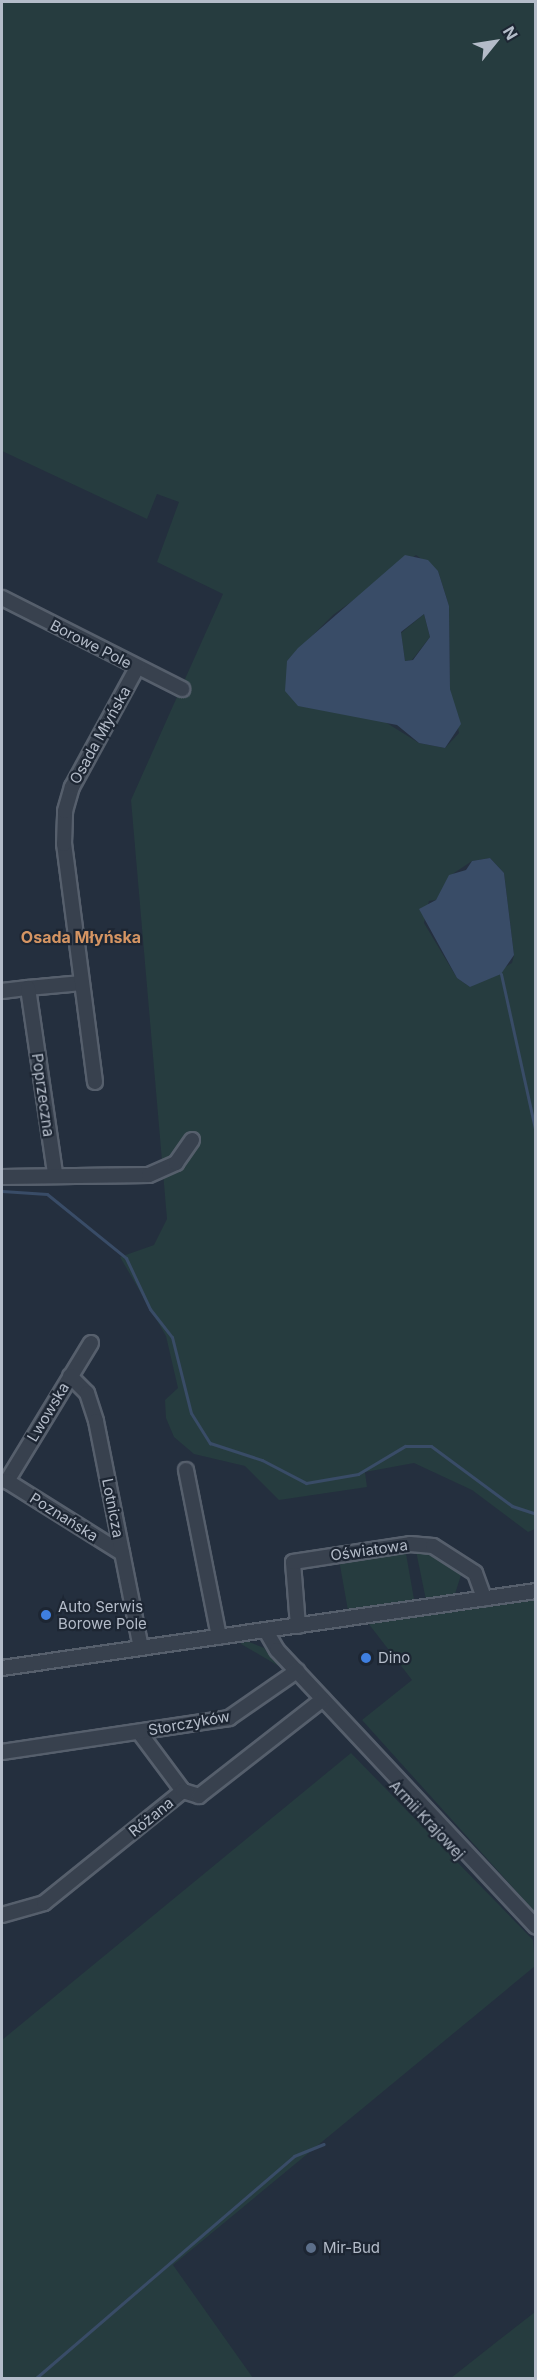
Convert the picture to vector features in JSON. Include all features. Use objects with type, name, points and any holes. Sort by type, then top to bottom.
[{"type":"street","name":"Borowe Pole","points":[[2,598],[182,689]]},
{"type":"street","name":"Osada Młyńska","points":[[96,1082],[82,983],[65,811],[72,787],[137,668]]},
{"type":"street","points":[[2,991],[82,983]]},
{"type":"street","name":"Poprzeczna","points":[[28,988],[55,1174]]},
{"type":"street","points":[[2,1177],[55,1174],[149,1175],[176,1162],[192,1140]]},
{"type":"street","name":"Lwowska","points":[[7,1481],[91,1343]]},
{"type":"street","name":"Lotnicza","points":[[70,1376],[87,1393],[96,1421],[141,1648]]},
{"type":"street","points":[[186,1470],[219,1636]]},
{"type":"street","name":"Poznańska","points":[[7,1481],[122,1553]]},
{"type":"street","name":"Oświatowa","points":[[298,1626],[291,1564],[309,1558],[427,1545],[475,1573],[484,1598]]},
{"type":"street","points":[[2,1668],[536,1591]]},
{"type":"street","name":"Armii Krajowej","points":[[266,1631],[297,1671],[536,1927]]},
{"type":"street","name":"Storczyków","points":[[2,1752],[229,1718],[297,1671]]},
{"type":"street","name":"Armii Krajowej","points":[[323,1699],[333,1718],[536,1938]]},
{"type":"street","name":"Różana","points":[[2,1915],[44,1903],[183,1791],[199,1796],[323,1699]]},
{"type":"street","name":"Storczyków","points":[[139,1732],[183,1791]]},
{"type":"green space","points":[[2,2],[535,2],[535,1529],[528,1532],[472,1490],[414,1463],[365,1472],[367,1487],[279,1500],[245,1466],[194,1454],[174,1437],[166,1418],[165,1400],[178,1388],[166,1336],[120,1257],[154,1245],[167,1219],[131,800],[223,594],[157,562],[179,502],[157,494],[147,519],[2,451]],"holes":[[[416,555],[438,571],[449,606],[450,689],[459,733],[445,748],[419,743],[287,661],[333,615]],[[490,858],[504,873],[514,955],[512,963],[470,987],[457,978],[424,923],[429,901],[436,900],[454,873],[472,861]]]},
{"type":"green space","points":[[424,614],[430,637],[412,660],[405,661],[401,633]]},
{"type":"green space","points":[[405,1548],[414,1599],[348,1611],[339,1560]]},
{"type":"green space","points":[[429,1550],[461,1575],[454,1597],[426,1600],[416,1551]]},
{"type":"green space","points":[[536,1600],[535,1912],[362,1720],[412,1680],[368,1623]]},
{"type":"green space","points":[[242,1639],[264,1648],[282,1668],[241,1644]]},
{"type":"green space","points":[[351,1753],[533,1940],[535,1966],[173,2265],[253,2378],[2,2378],[2,2040]]},
{"type":"green space","points":[[535,2312],[535,2378],[451,2378],[499,2340]]},
{"type":"water","points":[[405,555],[428,560],[438,571],[449,606],[450,689],[461,724],[445,748],[419,743],[397,725],[298,706],[285,691],[287,661],[298,648]],"holes":[[[424,614],[430,637],[413,660],[405,661],[401,632]]]},
{"type":"water","points":[[490,858],[504,873],[514,955],[501,974],[470,987],[457,978],[419,909],[436,900],[449,875],[466,870],[472,861]]},
{"type":"waterway","points":[[501,974],[536,1133]]},
{"type":"waterway","points":[[2,1191],[47,1194],[126,1258],[150,1309],[172,1337],[191,1413],[210,1443],[262,1460],[306,1483],[358,1474],[405,1446],[431,1446],[512,1506],[536,1514]]},
{"type":"waterway","points":[[36,2378],[294,2156],[324,2144]]},
{"type":"place","name":"Auto Serwis Borowe Pole","points":[[46,1615]]},
{"type":"place","name":"Dino","points":[[366,1658]]},
{"type":"place","name":"Mir-Bud","points":[[311,2248]]},
{"type":"district","name":"Osada Młyńska","points":[[81,937]]}]
